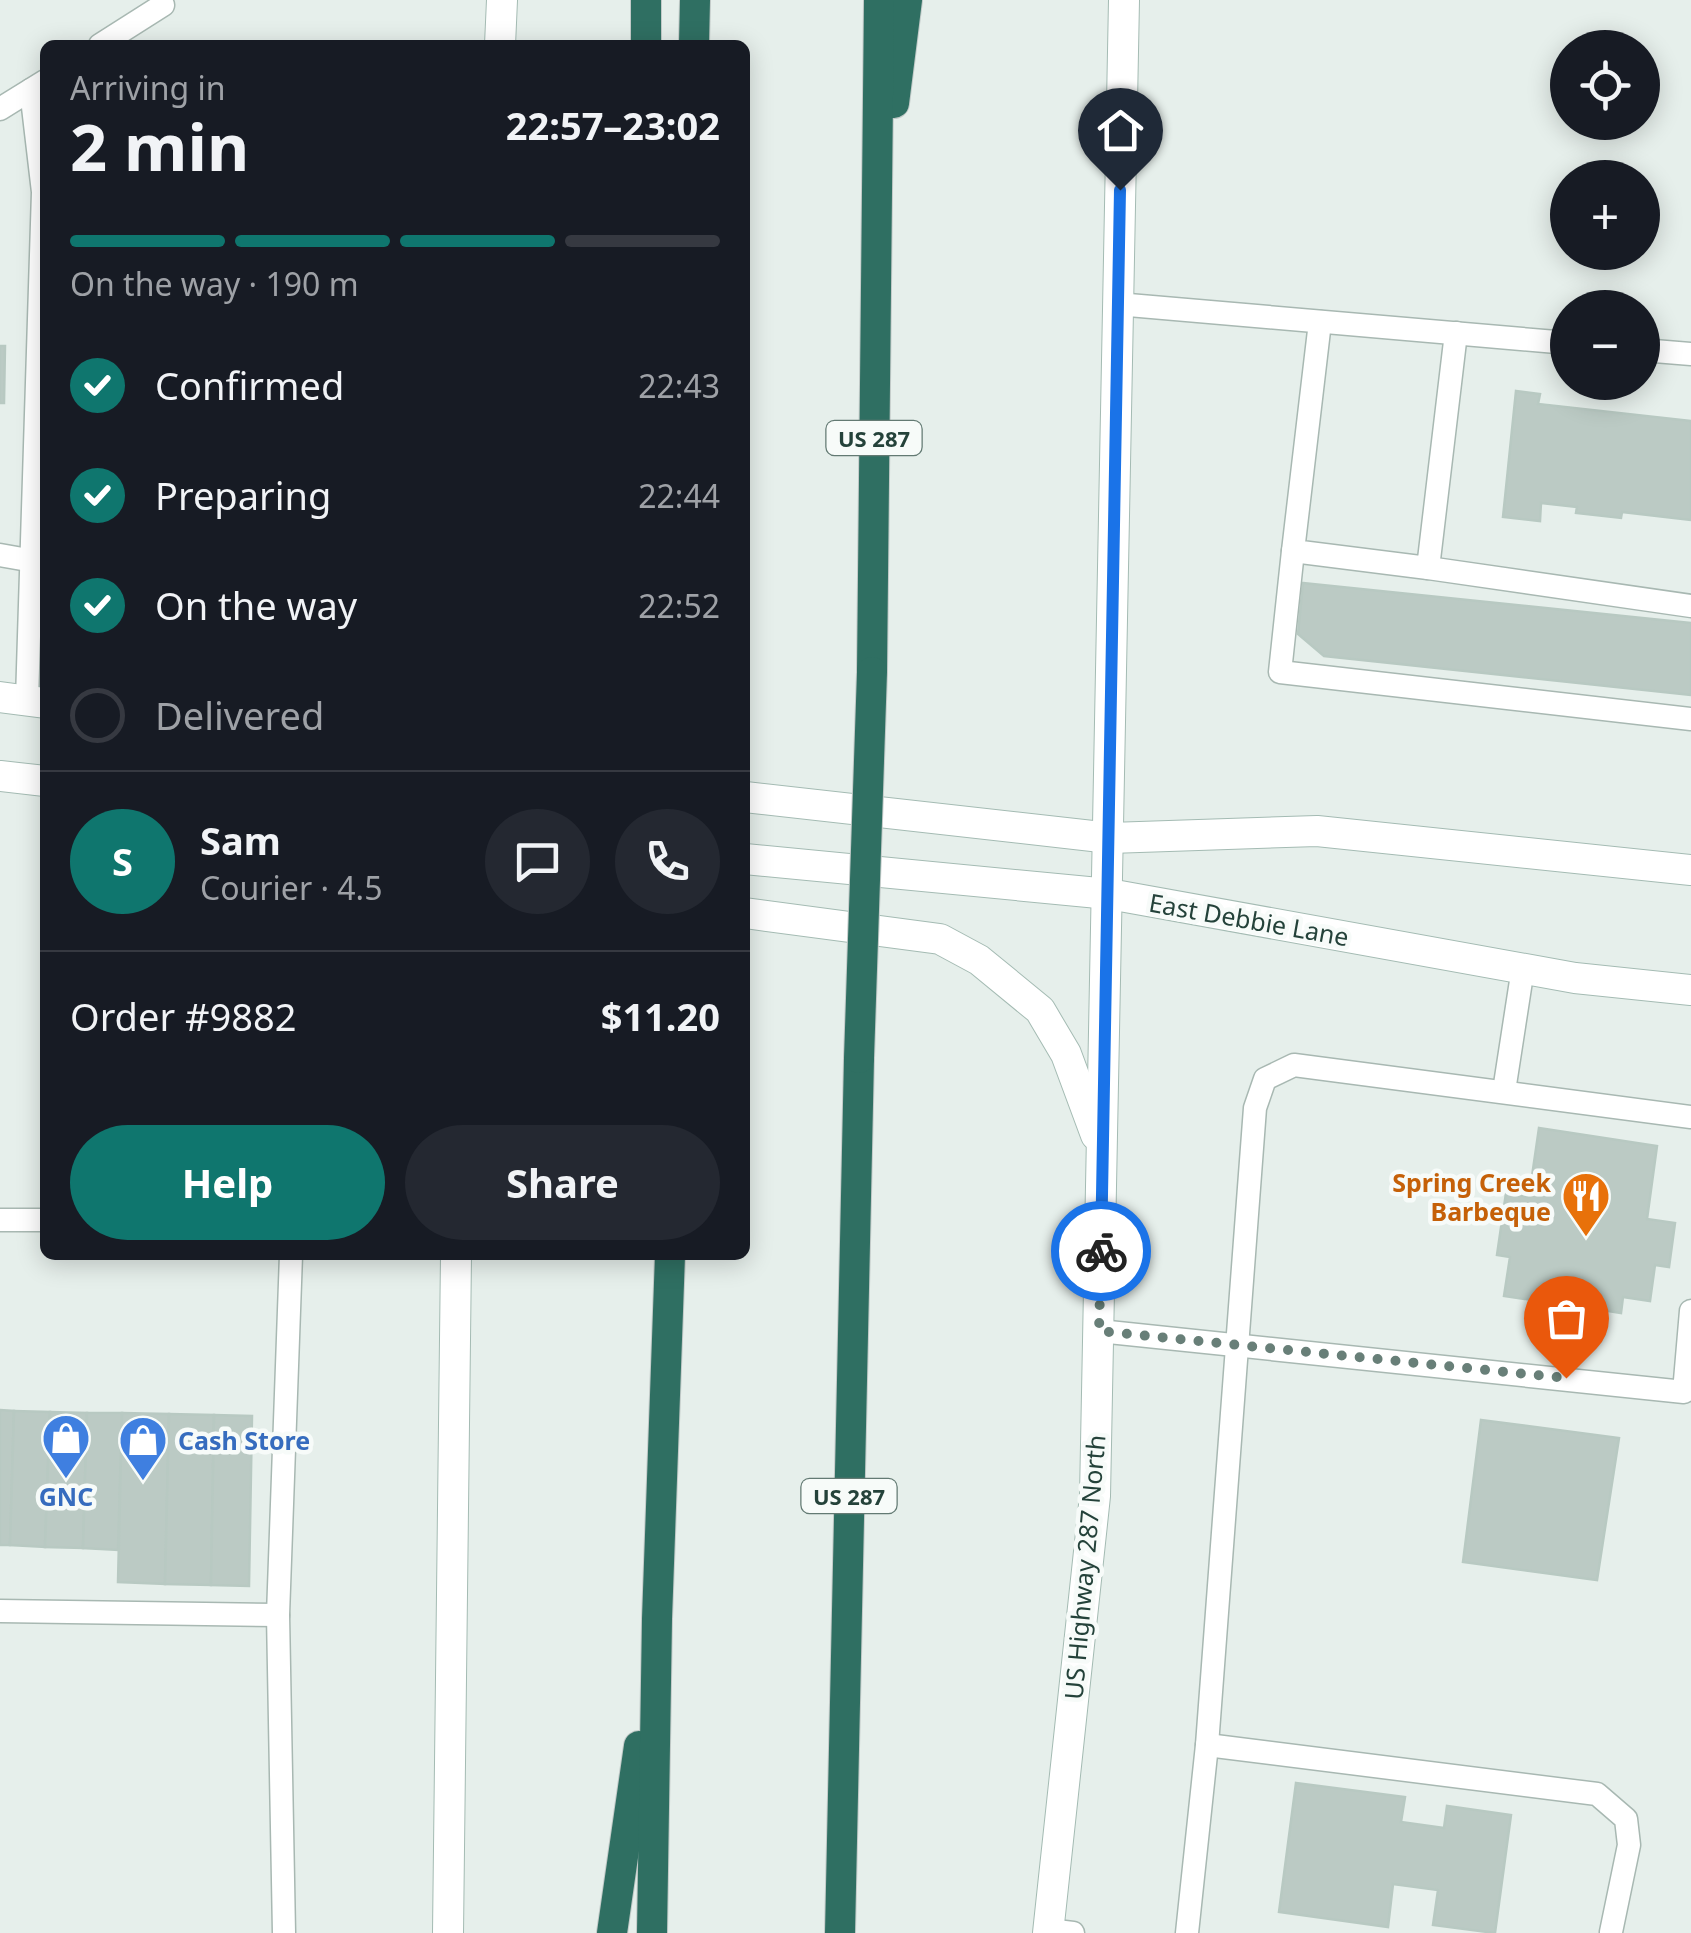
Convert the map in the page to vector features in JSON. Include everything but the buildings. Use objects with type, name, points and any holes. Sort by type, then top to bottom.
[{"type":"highway","points":[[646,0],[646,40]]},
{"type":"highway","points":[[694,40],[695,0]]},
{"type":"highway","name":"US 287","points":[[840,1933],[859,1058],[872,672],[879,0]]},
{"type":"highway","points":[[877,204],[907,0]]},
{"type":"highway","points":[[652,1933],[657,1619],[670,1260]]},
{"type":"highway","points":[[612,1933],[657,1619]]},
{"type":"main road","points":[[500,40],[502,0]]},
{"type":"main road","name":"US Highway 287 North","points":[[1056,1932],[1095,1496],[1124,0]]},
{"type":"main road","points":[[0,776],[40,780]]},
{"type":"main road","points":[[750,798],[1110,838],[1317,831],[1691,870]]},
{"type":"main road","name":"East Debbie Lane","points":[[750,859],[1109,894],[1522,968],[1691,990]]},
{"type":"main road","points":[[750,914],[940,939],[980,960],[1040,1010],[1066,1054],[1103,1152]]},
{"type":"main road","points":[[448,1933],[456,1260]]},
{"type":"lane","points":[[107,40],[164,2]]},
{"type":"lane","points":[[0,108],[38,85],[40,121]]},
{"type":"lane","points":[[1117,304],[1550,341]]},
{"type":"lane","points":[[1320,322],[1280,672],[1691,719]]},
{"type":"lane","points":[[1428,568],[1456,333]]},
{"type":"lane","points":[[1660,351],[1691,354]]},
{"type":"lane","points":[[24,700],[37,562],[40,369]]},
{"type":"lane","points":[[1293,551],[1691,606]]},
{"type":"lane","points":[[0,556],[37,562]]},
{"type":"lane","points":[[1504,1092],[1522,968]]},
{"type":"lane","points":[[1186,1933],[1207,1745],[1255,1108],[1266,1079],[1294,1065],[1691,1117]]},
{"type":"lane","points":[[0,1220],[40,1220]]},
{"type":"lane","points":[[284,1933],[278,1615],[291,1260]]},
{"type":"lane","points":[[1099,1331],[1684,1392],[1691,1312]]},
{"type":"lane","points":[[0,1610],[278,1615]]},
{"type":"lane","points":[[1207,1745],[1597,1794],[1626,1818],[1628,1845],[1611,1932]]},
{"type":"way so far","points":[[1101,1251],[1099,1331],[1566,1378]]},
{"type":"place","name":"Spring Creek Barbeque","points":[[1586,1238]]},
{"type":"place","name":"GNC","points":[[66,1480]]},
{"type":"place","name":"Cash Store","points":[[143,1482]]},
{"type":"route","points":[[1101,1251],[1120,190]]}]
